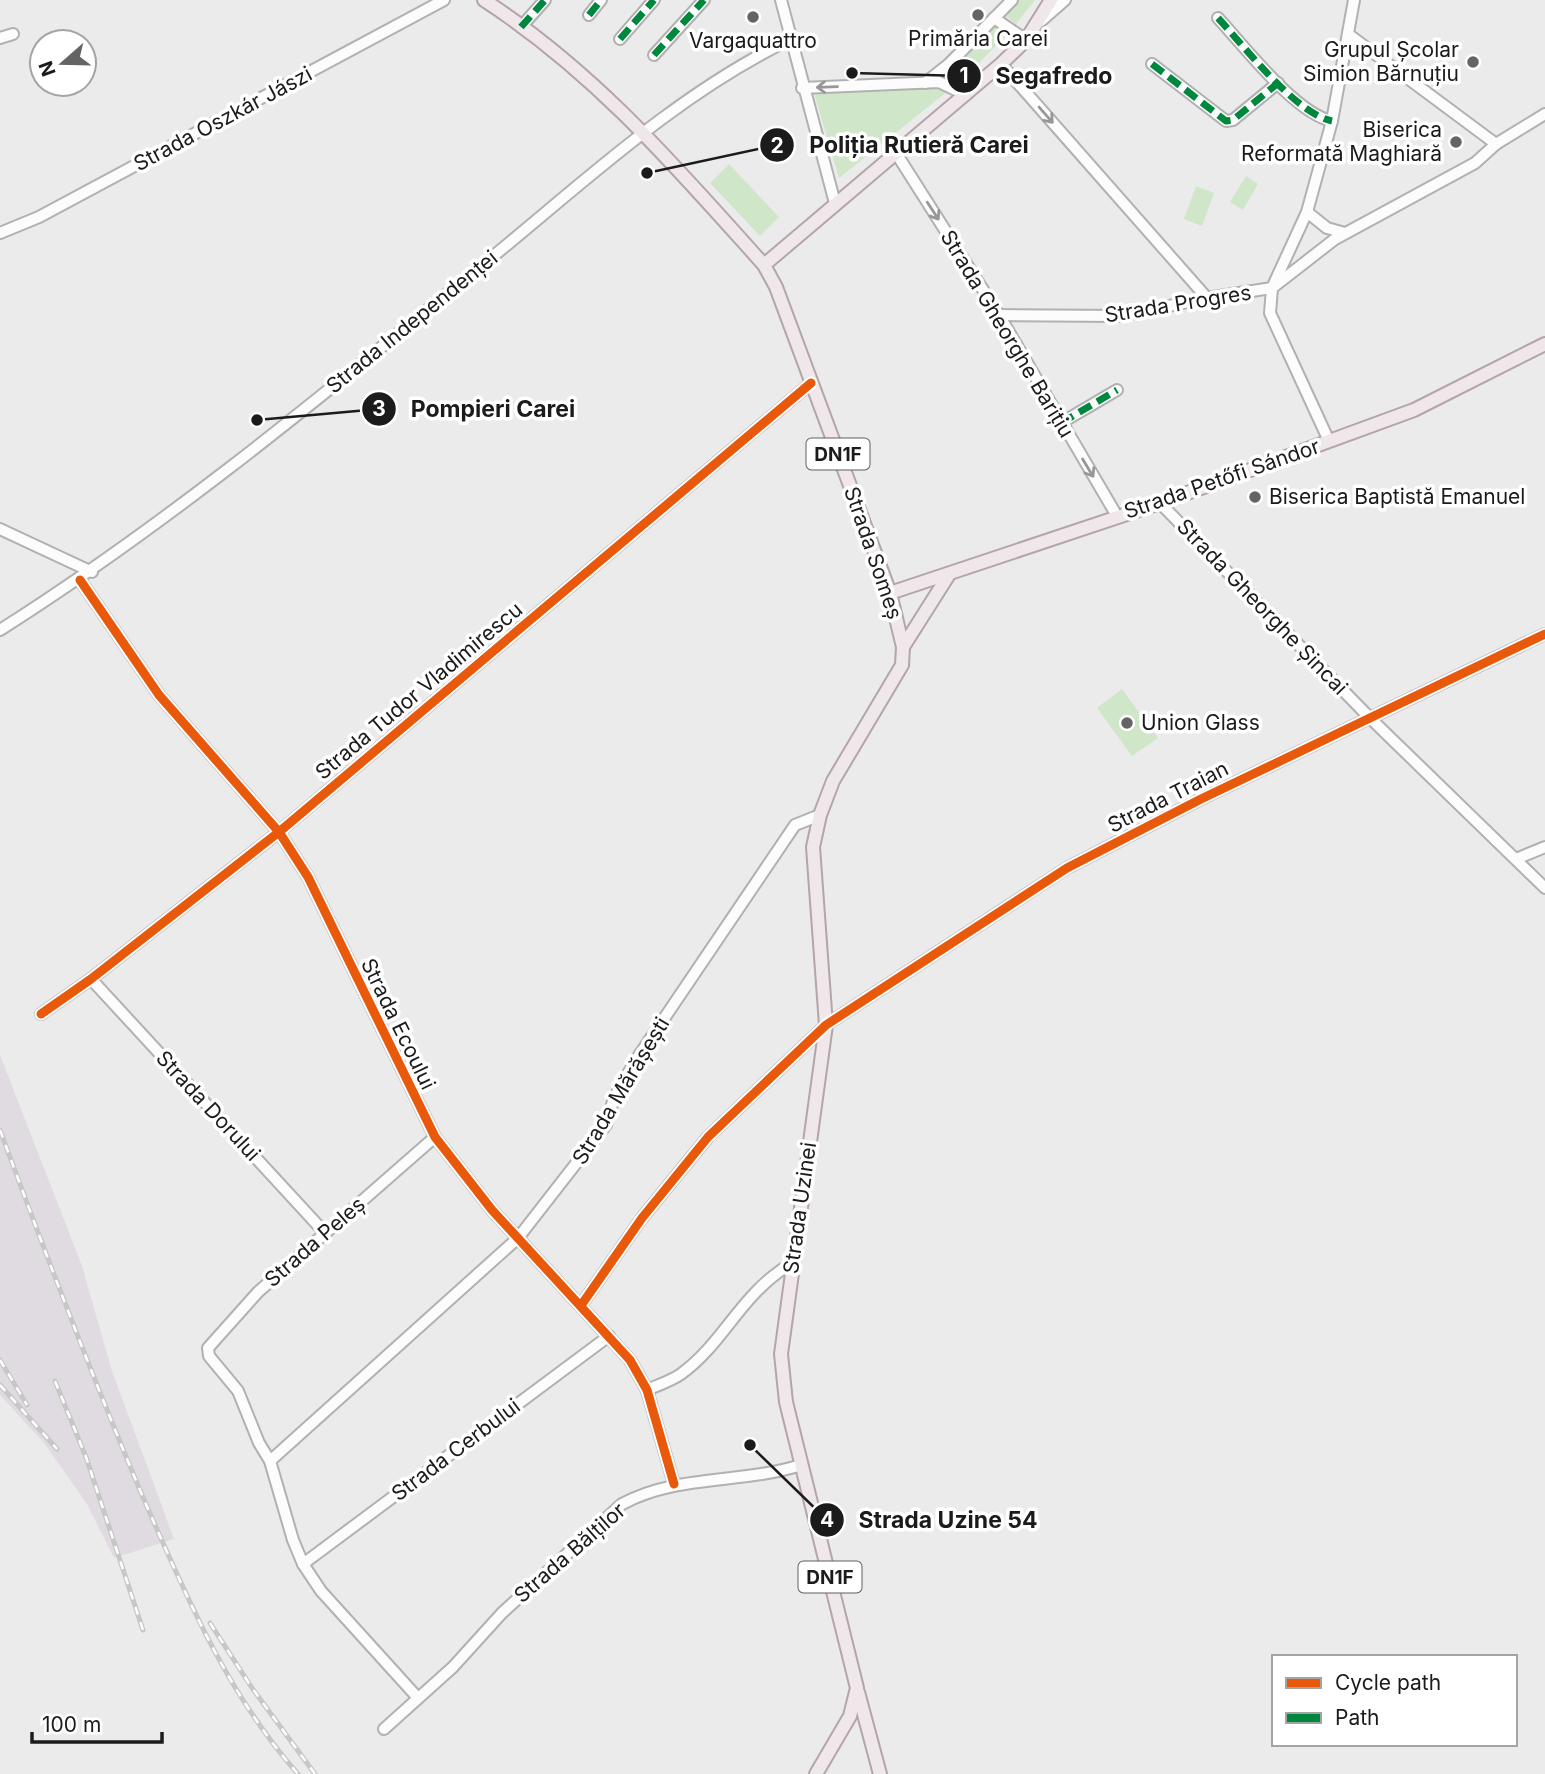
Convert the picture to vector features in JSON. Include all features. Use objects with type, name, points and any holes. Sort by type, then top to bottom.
[{"type":"main road","name":"Strada Someș","points":[[484,0],[576,68],[646,132],[764,265],[890,593],[903,647]]},
{"type":"main road","points":[[764,265],[1001,64],[1041,21],[1051,0]]},
{"type":"main road","name":"Strada Petőfi Sándor","points":[[890,593],[948,576],[1160,503],[1414,410],[1545,344]]},
{"type":"main road","name":"Strada Uzinei","points":[[880,1774],[786,1402],[781,1354],[826,1025],[813,847],[820,815],[833,781],[901,666],[903,647],[948,576]]},
{"type":"main road","points":[[816,1774],[850,1716],[857,1688]]},
{"type":"street","name":"Strada Oszkár Jászi","points":[[0,233],[39,217],[444,0]]},
{"type":"street","points":[[522,27],[545,0]]},
{"type":"street","points":[[589,15],[601,0]]},
{"type":"street","points":[[620,39],[654,0]]},
{"type":"street","points":[[654,55],[704,0]]},
{"type":"street","points":[[781,0],[789,40],[835,203]]},
{"type":"street","points":[[925,83],[1012,0]]},
{"type":"street","points":[[1041,21],[1065,0]]},
{"type":"street","name":"Strada Progres","points":[[999,315],[1121,316],[1272,288],[1307,212],[1332,121],[1354,0]]},
{"type":"street","points":[[995,18],[1026,40]]},
{"type":"street","points":[[1218,18],[1278,83],[1322,118],[1332,121]]},
{"type":"street","points":[[0,38],[13,34]]},
{"type":"street","points":[[1348,34],[1496,145]]},
{"type":"street","name":"Strada Independenței","points":[[0,630],[92,572],[344,378],[646,132],[744,62],[789,40]]},
{"type":"street","points":[[1001,64],[1207,298]]},
{"type":"street","points":[[1152,64],[1226,121],[1233,120],[1278,83]]},
{"type":"street","points":[[802,88],[939,82],[966,95]]},
{"type":"street","points":[[1329,441],[1270,313],[1272,288],[1306,259],[1345,233],[1475,163],[1496,145],[1545,114]]},
{"type":"street","name":"Strada Gheorghe Barițiu","points":[[896,153],[999,315],[1117,516]]},
{"type":"street","points":[[1307,212],[1327,228],[1345,233]]},
{"type":"street","name":"Strada Tudor Vladimirescu","points":[[41,1014],[91,979],[279,832],[811,383]]},
{"type":"street","points":[[1061,423],[1118,390]]},
{"type":"street","name":"Strada Gheorghe Șincai","points":[[1160,503],[1369,717],[1545,888]]},
{"type":"street","points":[[0,529],[92,572]]},
{"type":"street","name":"Strada Ecoului","points":[[80,580],[159,695],[279,832],[308,877],[435,1137],[492,1210],[582,1304],[630,1360],[647,1390],[674,1484]]},
{"type":"street","name":"Strada Traian","points":[[582,1304],[642,1218],[708,1137],[806,1041],[826,1025],[1067,868],[1369,717],[1545,634]]},
{"type":"street","name":"Strada Mărășești","points":[[270,1461],[518,1238],[594,1142],[636,1060],[795,825],[820,815]]},
{"type":"street","points":[[1516,859],[1545,847]]},
{"type":"street","name":"Strada Dorului","points":[[91,979],[325,1233]]},
{"type":"street","name":"Strada Peleș","points":[[270,1461],[258,1443],[238,1391],[209,1356],[208,1348],[258,1292],[435,1137]]},
{"type":"street","points":[[647,1390],[679,1375],[700,1357],[767,1278],[792,1263]]},
{"type":"street","name":"Strada Cerbului","points":[[303,1564],[609,1336]]},
{"type":"street","points":[[270,1461],[293,1541],[303,1564],[321,1591],[418,1698]]},
{"type":"street","name":"Strada Bălților","points":[[384,1729],[453,1667],[502,1613],[622,1504],[641,1494],[674,1484],[778,1473],[801,1465]]},
{"type":"shaded area","points":[[0,1055],[82,1266],[111,1368],[174,1539],[114,1558],[87,1504],[44,1443],[0,1395]]},
{"type":"green space","points":[[1019,0],[1035,0],[1016,24],[1006,16]]},
{"type":"green space","points":[[998,23],[1008,33],[974,67],[954,79],[933,78],[951,70]]},
{"type":"green space","points":[[927,87],[948,91],[839,178],[814,93]]},
{"type":"green space","points":[[729,164],[779,217],[760,236],[710,183]]},
{"type":"green space","points":[[1246,176],[1258,184],[1243,210],[1230,202]]},
{"type":"green space","points":[[1196,186],[1214,193],[1202,226],[1184,219]]},
{"type":"green space","name":"Union Glass","points":[[1122,689],[1158,738],[1132,756],[1097,708]]},
{"type":"railway","points":[[0,1130],[88,1363],[145,1502],[193,1609],[250,1712],[298,1774]]},
{"type":"railway","points":[[0,1360],[27,1405]]},
{"type":"railway","points":[[55,1381],[86,1457],[143,1630]]},
{"type":"railway","points":[[0,1385],[57,1449]]},
{"type":"railway","points":[[210,1623],[252,1688],[315,1774]]},
{"type":"marked path","points":[[521,27],[545,0]]},
{"type":"marked path","points":[[589,15],[601,0]]},
{"type":"marked path","points":[[620,39],[654,0]]},
{"type":"marked path","points":[[654,55],[704,0]]},
{"type":"marked path","points":[[1218,18],[1287,93],[1318,116],[1332,121]]},
{"type":"marked path","points":[[1152,64],[1226,121],[1233,120],[1278,83]]},
{"type":"marked path","points":[[1061,423],[1117,390]]},
{"type":"cycle path","points":[[41,1014],[91,979],[279,832],[811,383]]},
{"type":"cycle path","points":[[80,580],[159,695],[279,832],[308,877],[435,1137],[492,1210],[630,1360],[647,1390],[674,1484]]},
{"type":"cycle path","points":[[582,1304],[642,1218],[708,1137],[826,1025],[1067,868],[1201,799],[1545,634]]},
{"type":"place","name":"Primăria Carei","points":[[978,15]]},
{"type":"place","name":"Vargaquattro","points":[[753,17]]},
{"type":"place","name":"Grupul Școlar Simion Bărnuțiu","points":[[1473,62]]},
{"type":"place","name":"Segafredo","points":[[852,73]]},
{"type":"place","name":"Biserica Reformată Maghiară","points":[[1456,142]]},
{"type":"place","name":"Poliția Rutieră Carei","points":[[647,173]]},
{"type":"place","name":"Pompieri Carei","points":[[257,420]]},
{"type":"place","name":"Biserica Baptistă Emanuel","points":[[1255,497]]},
{"type":"place","name":"Union Glass","points":[[1127,723]]},
{"type":"place","name":"Strada Uzine 54","points":[[750,1445]]}]
